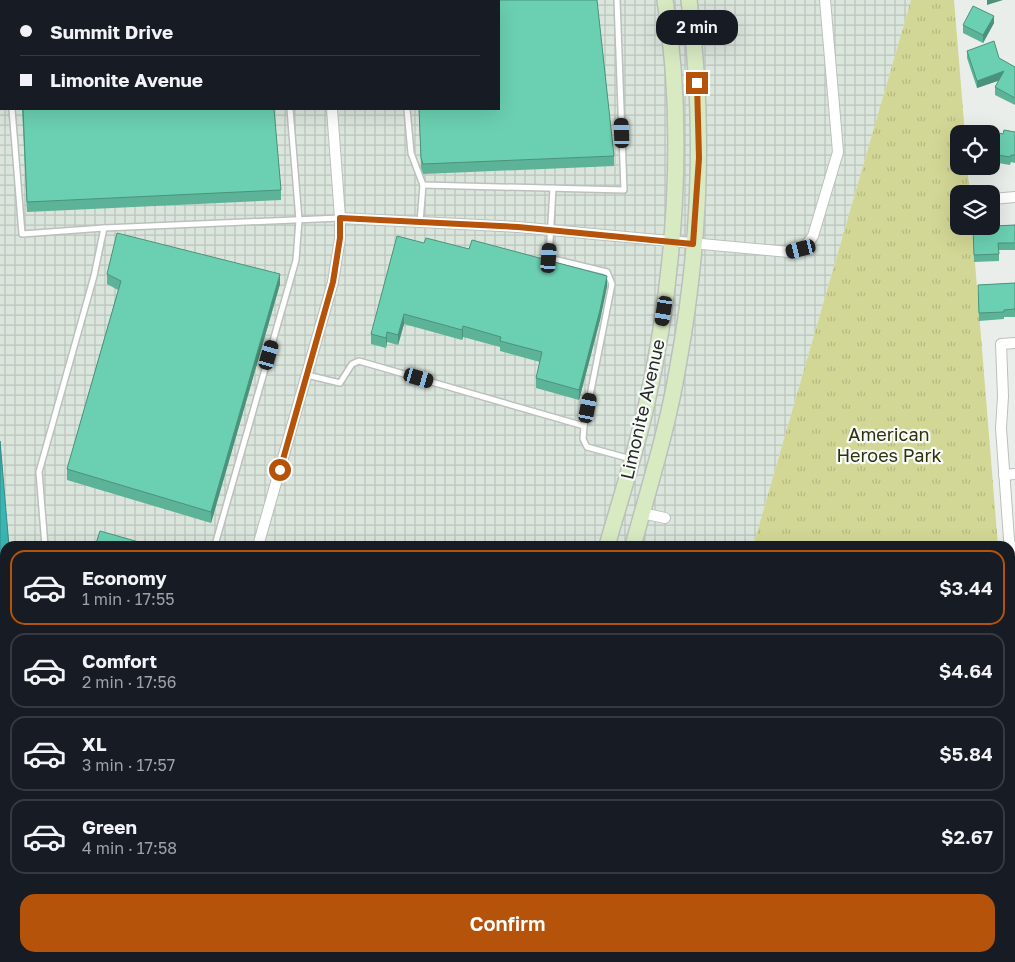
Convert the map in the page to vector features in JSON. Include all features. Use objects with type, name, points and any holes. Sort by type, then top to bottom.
[{"type":"main road","name":"Limonite Avenue","points":[[608,541],[646,409],[664,311],[671,242],[675,170],[672,54],[665,0]]},
{"type":"main road","name":"Limonite Avenue","points":[[634,541],[659,451],[678,367],[691,275],[699,158],[698,98],[694,37],[689,0]]},
{"type":"main road","points":[[632,459],[639,463],[642,470],[642,514]]},
{"type":"street","points":[[340,218],[551,230],[790,252],[801,249],[808,244],[813,236],[838,152],[825,0]]},
{"type":"street","points":[[259,541],[333,282],[340,238],[340,218],[332,110]]},
{"type":"street","points":[[1000,198],[1015,197]]},
{"type":"street","points":[[1010,541],[1010,474],[1001,428],[1003,396],[1001,344],[1015,343]]},
{"type":"street","points":[[642,514],[665,518]]},
{"type":"lane","points":[[423,184],[624,190],[617,0]]},
{"type":"lane","points":[[12,110],[22,234],[104,228],[340,218]]},
{"type":"lane","points":[[218,541],[296,260],[299,220],[290,110]]},
{"type":"lane","points":[[407,110],[411,153],[423,184],[420,222]]},
{"type":"lane","points":[[553,188],[549,258],[607,272],[612,284],[582,439],[586,447],[632,459]]},
{"type":"lane","points":[[45,541],[39,472],[94,276],[104,228]]},
{"type":"lane","points":[[307,375],[340,383],[352,364],[359,361],[584,426]]},
{"type":"shaded area","points":[[500,0],[911,0],[754,541],[0,541],[0,110],[500,110]]},
{"type":"green space","name":"American Heroes Park","points":[[911,0],[954,0],[964,125],[950,125],[950,175],[968,175],[969,185],[950,185],[950,235],[973,235],[998,541],[754,541]]},
{"type":"water","points":[[0,441],[9,541],[0,541]]},
{"type":"building","points":[[500,0],[597,0],[614,156],[423,164],[421,158],[419,110],[500,110]]},
{"type":"building","points":[[973,6],[994,16],[983,35],[963,25]]},
{"type":"building","points":[[994,41],[999,58],[1015,67],[1015,98],[995,87],[1004,71],[977,81],[967,51]]},
{"type":"building","points":[[23,110],[274,110],[281,190],[27,202]]},
{"type":"building","points":[[1004,130],[1015,132],[1015,155],[1010,157],[1000,155],[1000,133],[1003,134]]},
{"type":"building","points":[[1015,225],[1015,243],[998,243],[999,254],[974,255],[973,235],[1000,235],[1000,226]]},
{"type":"building","points":[[117,233],[280,274],[211,512],[67,469],[121,281],[107,274]]},
{"type":"building","points":[[397,236],[424,243],[426,238],[469,249],[472,240],[607,276],[579,390],[536,378],[542,352],[500,341],[501,337],[463,326],[462,330],[404,314],[398,335],[387,332],[386,338],[371,334]]},
{"type":"building","points":[[1015,283],[1015,309],[1004,310],[1004,312],[979,313],[978,285]]},
{"type":"building","points":[[100,531],[135,541],[97,541]]},
{"type":"route","points":[[280,470],[333,282],[340,238],[340,218],[518,227],[693,244],[699,158],[697,83]]}]
